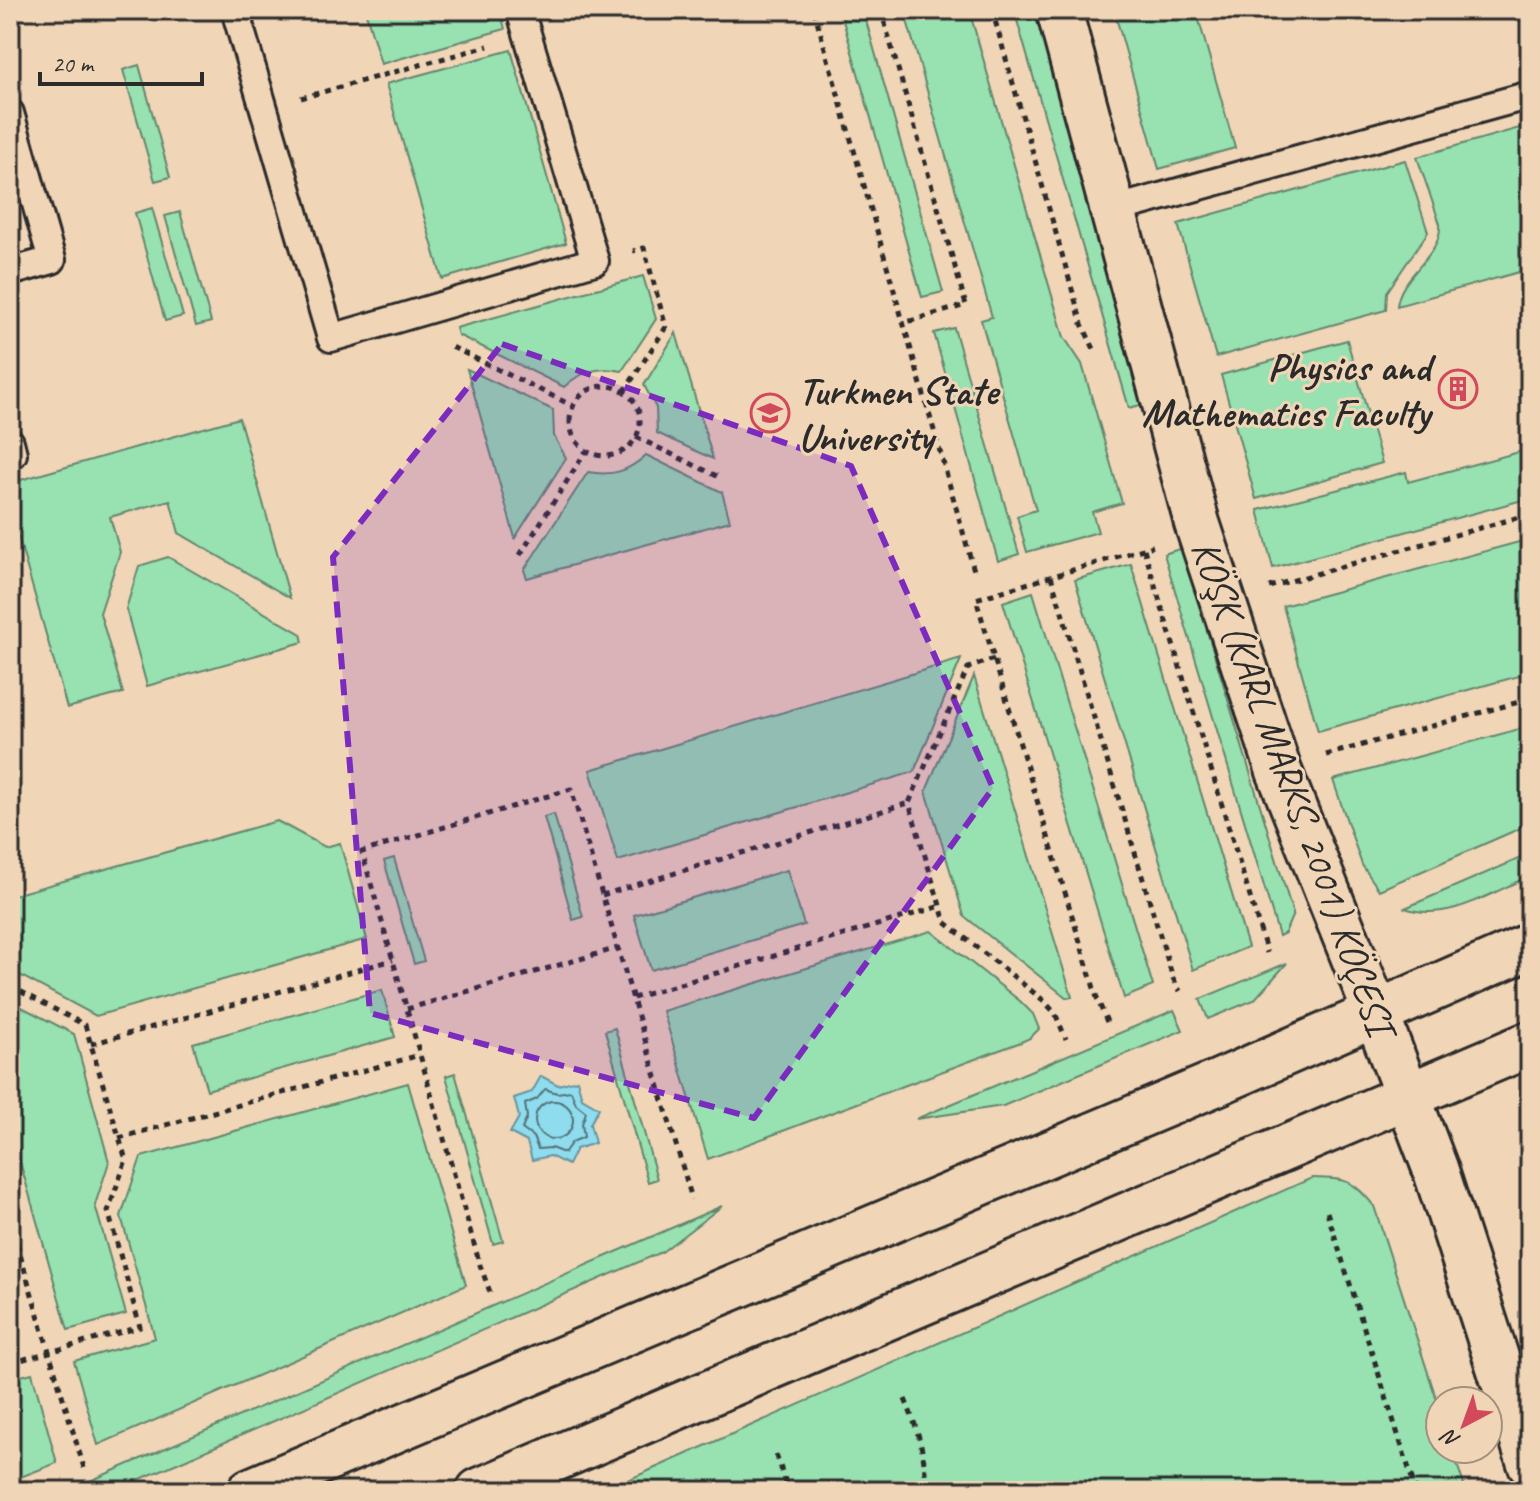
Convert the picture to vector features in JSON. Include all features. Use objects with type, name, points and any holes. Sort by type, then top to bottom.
[{"type":"main road","name":"KÖŞK (KARL MARKS, 2001) KÖÇESI","points":[[1059,10],[1197,523],[1279,771],[1435,1168],[1530,1463]]},
{"type":"main road","points":[[250,1491],[1530,946]]},
{"type":"main road","points":[[479,1491],[1530,1044]]},
{"type":"lane","points":[[235,10],[331,338],[595,261],[520,10]]},
{"type":"lane","points":[[1113,210],[1530,95]]},
{"type":"lane","points":[[10,113],[52,260],[10,272]]},
{"type":"path","points":[[814,10],[975,574]]},
{"type":"path","points":[[881,10],[966,305],[903,323]]},
{"type":"path","points":[[992,10],[1082,324],[1099,365]]},
{"type":"path","points":[[263,108],[494,44]]},
{"type":"path","points":[[595,261],[644,248],[666,327],[624,392]]},
{"type":"path","points":[[427,310],[436,339],[573,406]]},
{"type":"path","points":[[608,386],[624,392],[639,412],[636,437],[619,454],[602,456],[586,451],[572,431],[571,415],[577,399],[591,389],[608,386]]},
{"type":"path","points":[[636,437],[717,476]]},
{"type":"path","points":[[520,555],[586,451]]},
{"type":"path","points":[[1223,600],[1530,514]]},
{"type":"path","points":[[1107,1022],[1097,998],[976,599],[1156,545]]},
{"type":"path","points":[[1144,549],[1267,953]]},
{"type":"path","points":[[1051,576],[1173,978],[1180,991]]},
{"type":"path","points":[[994,659],[968,668],[909,803],[945,922],[1043,1000],[1055,1013],[1066,1039]]},
{"type":"path","points":[[1279,771],[1325,755],[1530,699]]},
{"type":"path","points":[[490,1292],[362,852],[571,789],[692,1199]]},
{"type":"path","points":[[602,895],[909,803]]},
{"type":"path","points":[[633,998],[941,906]]},
{"type":"path","points":[[407,1009],[618,948]]},
{"type":"path","points":[[91,1044],[393,960]]},
{"type":"path","points":[[10,986],[85,1025],[126,1160],[108,1211],[140,1327],[10,1363]]},
{"type":"path","points":[[119,1138],[420,1055]]},
{"type":"path","points":[[1327,1212],[1416,1491]]},
{"type":"path","points":[[10,1221],[84,1468]]},
{"type":"path","points":[[905,1399],[922,1444],[925,1491]]},
{"type":"path","points":[[776,1455],[789,1491]]},
{"type":"highlighted area","points":[[502,344],[851,466],[993,788],[754,1118],[370,1013],[333,557]]},
{"type":"green space","points":[[365,10],[500,10],[505,29],[381,64]]},
{"type":"green space","points":[[840,10],[863,10],[943,292],[922,297]]},
{"type":"green space","points":[[904,10],[969,10],[1064,337],[1082,364],[1122,503],[1092,512],[1098,532],[1027,552],[1017,516],[1036,510],[981,320],[992,317]]},
{"type":"green space","points":[[1014,10],[1035,10],[1148,403],[1129,408]]},
{"type":"green space","points":[[1114,10],[1196,10],[1235,148],[1159,169]]},
{"type":"green space","points":[[511,50],[566,243],[442,279],[386,84]]},
{"type":"green space","points":[[139,65],[170,177],[155,181],[123,70]]},
{"type":"green space","points":[[1530,125],[1530,269],[1397,306],[1405,284],[1428,256],[1439,236],[1440,224],[1417,157]]},
{"type":"green space","points":[[1405,160],[1428,232],[1387,292],[1386,310],[1216,357],[1178,224]]},
{"type":"green space","points":[[152,208],[183,316],[165,321],[135,213]]},
{"type":"green space","points":[[180,212],[211,322],[196,326],[165,216]]},
{"type":"green space","points":[[643,276],[656,319],[622,371],[591,371],[564,387],[458,335],[456,328]]},
{"type":"green space","points":[[954,328],[1019,554],[998,561],[934,333]]},
{"type":"green space","points":[[676,333],[713,459],[657,433],[656,408],[644,385]]},
{"type":"green space","points":[[1347,340],[1382,463],[1256,499],[1221,375]]},
{"type":"green space","points":[[467,369],[553,410],[554,436],[566,458],[515,538]]},
{"type":"green space","points":[[239,418],[290,598],[179,533],[170,500],[110,517],[120,552],[100,613],[123,693],[67,708],[10,508],[10,483]]},
{"type":"green space","points":[[1530,449],[1530,498],[1273,568],[1258,510],[1406,472],[1408,482]]},
{"type":"green space","points":[[646,455],[722,492],[730,521],[527,578],[524,570],[588,472],[619,471]]},
{"type":"green space","points":[[1530,539],[1530,673],[1318,731],[1283,606]]},
{"type":"green space","points":[[1182,548],[1293,914],[1285,933],[1279,936],[1164,554]]},
{"type":"green space","points":[[168,557],[301,634],[303,642],[147,686],[126,609],[139,566]]},
{"type":"green space","points":[[1131,564],[1248,947],[1193,970],[1075,580]]},
{"type":"green space","points":[[1033,592],[1153,986],[1124,998],[1003,602]]},
{"type":"green space","points":[[961,659],[914,772],[618,861],[590,770]]},
{"type":"green space","points":[[974,676],[1072,997],[1067,998],[964,916],[926,791]]},
{"type":"green space","points":[[1530,726],[1530,824],[1379,890],[1362,865],[1333,780]]},
{"type":"green space","points":[[554,814],[583,917],[573,920],[544,817]]},
{"type":"green space","points":[[277,821],[325,847],[340,843],[367,939],[96,1016],[10,970],[10,896]]},
{"type":"green space","points":[[1530,854],[1530,876],[1469,904],[1437,912],[1405,908]]},
{"type":"green space","points":[[394,858],[424,961],[414,964],[384,861]]},
{"type":"green space","points":[[787,870],[804,925],[651,970],[634,915]]},
{"type":"green space","points":[[931,931],[1020,1001],[1033,1014],[1039,1029],[1021,1042],[708,1159],[663,1011]]},
{"type":"green space","points":[[1287,963],[1254,1000],[1208,1019],[1200,999]]},
{"type":"green space","points":[[382,990],[395,1037],[207,1090],[193,1043]]},
{"type":"green space","points":[[10,1001],[74,1034],[109,1162],[95,1205],[126,1314],[68,1330],[10,1127]]},
{"type":"green space","points":[[1174,1010],[1183,1030],[1003,1106],[916,1119]]},
{"type":"green space","points":[[615,1028],[657,1179],[648,1182],[605,1031]]},
{"type":"green space","points":[[455,1073],[503,1241],[493,1244],[446,1076]]},
{"type":"green space","points":[[408,1083],[466,1285],[98,1445],[74,1361],[155,1338],[121,1216],[141,1157]]},
{"type":"green space","points":[[1312,1178],[1348,1182],[1374,1206],[1432,1385],[1424,1385],[1424,1465],[1457,1465],[1466,1491],[603,1491]]},
{"type":"green space","points":[[722,1206],[662,1252],[113,1491],[67,1491]]},
{"type":"green space","points":[[32,1373],[57,1463],[10,1481],[10,1379]]},
{"type":"water","points":[[541,1076],[558,1085],[577,1080],[582,1098],[599,1108],[590,1124],[595,1143],[576,1149],[568,1165],[550,1156],[532,1160],[527,1142],[510,1133],[519,1117],[514,1098],[532,1092]]},
{"type":"place","name":"Physics and Mathematics Faculty","points":[[1458,389]]},
{"type":"place","name":"Turkmen State University","points":[[770,413]]}]
